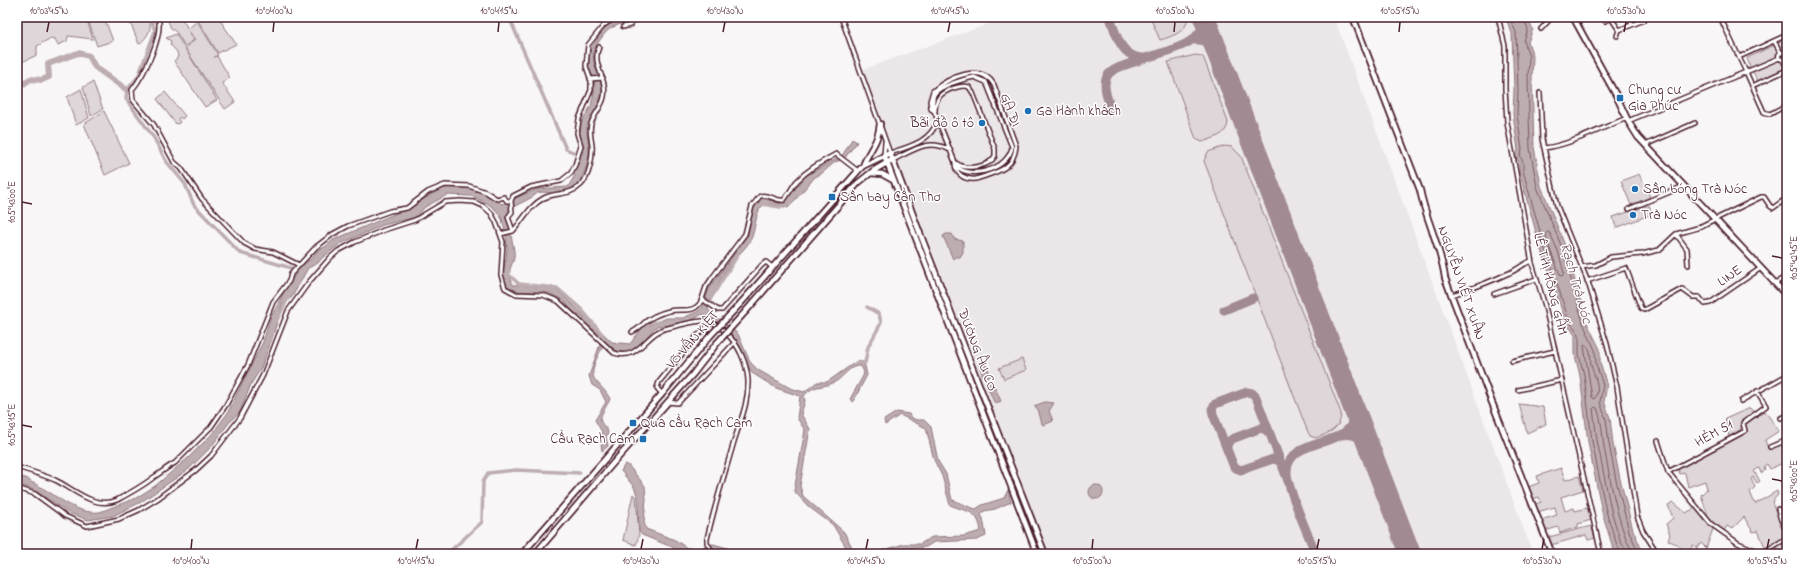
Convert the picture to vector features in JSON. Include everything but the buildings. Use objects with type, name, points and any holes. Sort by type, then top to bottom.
[{"type":"main road","name":"NGUYỄN VIẾT XUÂN","points":[[1353,17],[1420,190],[1425,213],[1443,260],[1445,278],[1490,400],[1552,554]]},
{"type":"main road","points":[[1573,17],[1616,95],[1627,120],[1645,145],[1787,296]]},
{"type":"main road","points":[[863,166],[879,136],[880,124]]},
{"type":"main road","name":"VÕ VĂN KIỆT","points":[[522,554],[662,394],[710,336],[858,171],[863,166],[890,153]]},
{"type":"main road","name":"ĐƯỜNG ÂU CƠ","points":[[890,153],[913,224],[1037,554]]},
{"type":"main road","name":"ĐƯỜNG ÂU CƠ","points":[[884,155],[1045,554]]},
{"type":"main road","name":"VÕ VĂN KIỆT","points":[[535,554],[693,374],[717,343],[858,183],[867,175],[893,160]]},
{"type":"main road","points":[[867,175],[872,173],[882,174],[894,181]]},
{"type":"main road","points":[[790,246],[797,252]]},
{"type":"main road","points":[[560,511],[566,518]]},
{"type":"main road","points":[[1032,542],[1039,540]]},
{"type":"street","points":[[158,17],[160,27],[141,78],[132,90],[133,100],[154,125],[174,162],[181,168],[202,199],[244,243],[255,249],[273,252],[298,265]]},
{"type":"street","points":[[512,232],[508,217],[513,211],[511,201],[514,196],[531,187],[562,181],[571,173],[579,155],[581,144],[577,135],[581,112],[590,95],[592,86],[592,79],[586,66],[590,42],[604,25],[613,19],[620,17]]},
{"type":"street","points":[[623,27],[630,25],[637,17]]},
{"type":"street","points":[[841,17],[890,153],[925,139],[932,134],[938,120]]},
{"type":"street","name":"LÊ THỊ HỒNG GẤM","points":[[1498,17],[1505,46],[1507,122],[1531,261],[1545,306],[1601,554]]},
{"type":"street","points":[[1541,29],[1552,17]]},
{"type":"street","points":[[1603,17],[1605,21],[1612,18],[1619,30]]},
{"type":"street","points":[[1628,17],[1632,24]]},
{"type":"street","points":[[1720,17],[1765,113],[1770,114],[1787,105]]},
{"type":"street","points":[[1617,36],[1619,30],[1644,20]]},
{"type":"street","points":[[1738,57],[1787,35]]},
{"type":"street","points":[[1774,41],[1781,53],[1786,54],[1783,60]]},
{"type":"street","points":[[500,234],[512,232],[522,218],[537,203],[546,197],[567,194],[574,190],[582,184],[587,175],[590,169],[592,148],[591,127],[604,98],[602,78],[597,64],[597,54],[600,47]]},
{"type":"street","points":[[1544,148],[1553,147],[1627,120],[1779,58],[1781,53]]},
{"type":"street","points":[[1752,86],[1787,69],[1783,60],[1779,58]]},
{"type":"street","points":[[972,73],[983,75],[989,79],[994,85],[1016,146],[1014,156],[1008,167],[976,179],[966,178],[958,173],[935,112],[931,109],[931,95],[933,91],[945,82],[972,73]]},
{"type":"street","name":"GA ĐI","points":[[935,112],[933,108],[934,95],[944,87],[974,77],[986,82],[1012,147],[1011,154],[1002,164],[976,174],[962,172],[957,167],[955,162]]},
{"type":"street","points":[[592,79],[602,78]]},
{"type":"street","points":[[935,112],[936,102],[941,95],[946,92],[963,86],[969,87],[973,93],[995,149],[995,156],[990,161],[970,168],[959,165],[955,162]]},
{"type":"street","points":[[1540,93],[1544,148],[1557,206],[1582,267],[1607,344],[1617,387],[1637,516],[1650,544],[1658,554]]},
{"type":"street","points":[[1645,145],[1695,123]]},
{"type":"street","points":[[884,155],[886,140]]},
{"type":"street","points":[[893,160],[918,147],[927,145],[942,146],[950,150]]},
{"type":"street","points":[[632,332],[660,314],[670,311],[692,309],[703,300],[706,287],[744,234],[752,206],[758,197],[767,195],[784,200],[796,182],[810,169],[836,154],[858,171]]},
{"type":"street","points":[[17,467],[55,480],[84,497],[95,501],[115,501],[141,487],[169,466],[174,464],[211,427],[226,405],[248,365],[266,325],[273,302],[289,281],[290,276],[298,265],[316,247],[333,234],[348,226],[390,211],[407,208],[428,192],[445,185],[477,188],[486,192],[492,197],[504,197],[507,201],[511,201]]},
{"type":"street","points":[[1629,209],[1684,186]]},
{"type":"street","points":[[1582,267],[1596,265],[1611,257],[1642,254],[1659,250],[1676,234],[1689,231],[1715,220],[1761,197],[1764,197],[1773,208],[1787,198]]},
{"type":"street","points":[[17,488],[35,494],[65,516],[87,526],[119,519],[139,510],[157,499],[196,470],[211,456],[246,408],[263,375],[288,311],[308,282],[338,251],[384,230],[415,220],[430,213],[445,202],[469,201],[483,206],[493,217],[500,234],[503,250],[501,275],[505,288],[516,294],[540,294],[554,298],[614,353],[628,355],[637,351],[652,335],[664,329],[704,321],[712,322],[721,328],[735,342],[740,350],[747,372],[747,395],[743,414],[707,536],[707,543],[713,553]]},
{"type":"street","points":[[1676,234],[1687,249],[1688,265]]},
{"type":"street","points":[[1452,295],[1473,289],[1511,272],[1522,264],[1531,261]]},
{"type":"street","points":[[703,300],[718,310],[723,310],[736,292],[762,265],[766,262],[772,267]]},
{"type":"street","name":"LINE","points":[[1587,281],[1626,268],[1632,287],[1642,309],[1682,289],[1693,297],[1699,297],[1705,304],[1710,303],[1761,268]]},
{"type":"street","points":[[1775,283],[1787,276]]},
{"type":"street","points":[[1494,294],[1536,279]]},
{"type":"street","points":[[662,394],[657,388],[659,382],[697,336],[712,322]]},
{"type":"street","points":[[667,402],[678,403],[735,342]]},
{"type":"street","points":[[1512,361],[1555,352]]},
{"type":"street","points":[[1741,401],[1787,375]]},
{"type":"street","points":[[1518,390],[1562,380]]},
{"type":"street","name":"HẺM 51","points":[[1668,472],[1745,430],[1743,424],[1766,406],[1757,391]]},
{"type":"street","points":[[1781,418],[1787,415]]},
{"type":"street","points":[[1770,447],[1787,440]]},
{"type":"street","points":[[1658,441],[1668,472],[1711,524],[1738,543],[1762,553],[1787,538]]},
{"type":"street","points":[[1778,509],[1781,520],[1787,530]]},
{"type":"shaded area","points":[[17,17],[60,17],[63,22],[61,17],[86,17],[93,39],[68,36],[67,41],[58,45],[55,39],[51,38],[37,46],[37,55],[22,62],[21,60],[17,61]]},
{"type":"shaded area","points":[[87,17],[104,17],[113,41],[97,46]]},
{"type":"shaded area","points":[[128,17],[148,17],[150,21],[149,32],[145,39],[139,44]]},
{"type":"shaded area","points":[[162,17],[181,17],[188,29],[197,21],[218,55],[214,57],[217,56],[230,78],[222,83],[235,102],[225,109],[185,48],[195,40],[189,31],[194,40],[185,46],[176,32],[170,27],[167,19],[163,20]]},
{"type":"shaded area","points":[[196,17],[218,17],[236,44],[218,53]]},
{"type":"shaded area","points":[[986,17],[1334,17],[1533,554],[1049,554],[862,70],[988,24]]},
{"type":"shaded area","points":[[1150,17],[1187,17],[1187,22],[1178,33],[1160,40]]},
{"type":"shaded area","points":[[176,34],[217,100],[205,107],[174,61],[178,57],[177,52],[170,44],[171,41],[166,38]]},
{"type":"shaded area","points":[[1787,39],[1787,69],[1762,81],[1758,81],[1753,72],[1755,70],[1754,68],[1751,69],[1747,58]]},
{"type":"shaded area","points":[[1195,55],[1202,56],[1204,59],[1228,122],[1227,127],[1219,136],[1202,142],[1196,139],[1168,62]]},
{"type":"shaded area","points":[[93,82],[103,109],[91,116],[83,87]]},
{"type":"shaded area","points":[[81,89],[89,118],[76,125],[67,97]]},
{"type":"shaded area","points":[[165,92],[185,116],[182,119],[180,117],[178,119],[180,122],[178,124],[175,123],[157,99]]},
{"type":"shaded area","points":[[104,111],[129,163],[105,175],[84,124]]},
{"type":"shaded area","points":[[1225,146],[1232,147],[1241,156],[1341,413],[1337,427],[1316,438],[1310,436],[1307,430],[1204,161],[1208,152]]},
{"type":"shaded area","name":"Sân bóng Trà Nóc","points":[[1639,174],[1650,197],[1631,205],[1621,181]]},
{"type":"shaded area","name":"Trà Nóc","points":[[1649,205],[1652,214],[1616,228],[1613,217]]},
{"type":"shaded area","points":[[1022,359],[1026,370],[1004,379],[999,368]]},
{"type":"shaded area","points":[[1519,404],[1543,407],[1546,424],[1527,433]]},
{"type":"shaded area","points":[[1750,408],[1754,413],[1742,422],[1741,429],[1729,437],[1725,419]]},
{"type":"shaded area","points":[[1765,411],[1779,431],[1765,440],[1767,446],[1786,442],[1787,444],[1787,461],[1770,469],[1767,464],[1764,466],[1765,470],[1761,473],[1759,468],[1754,471],[1760,481],[1757,483],[1753,477],[1751,479],[1755,487],[1750,492],[1755,504],[1777,491],[1778,495],[1774,499],[1773,505],[1786,537],[1766,549],[1758,531],[1753,532],[1744,517],[1732,529],[1727,526],[1724,531],[1709,519],[1701,495],[1707,489],[1705,481],[1688,487],[1685,473],[1680,474],[1678,469],[1747,431],[1746,424]]},
{"type":"shaded area","points":[[1561,468],[1565,480],[1579,476],[1583,490],[1561,497],[1565,511],[1574,508],[1575,511],[1587,508],[1591,520],[1578,524],[1578,527],[1560,533],[1558,527],[1545,531],[1541,520],[1557,515],[1555,507],[1537,512],[1535,504],[1541,502],[1539,497],[1532,499],[1528,487],[1539,483],[1537,476]]},
{"type":"shaded area","points":[[633,494],[636,497],[639,535],[636,545],[623,540]]},
{"type":"shaded area","points":[[1673,502],[1686,513],[1695,508],[1713,529],[1704,554],[1702,554],[1706,548],[1701,543],[1697,548],[1693,545],[1688,553],[1668,540],[1670,535],[1666,524],[1673,518],[1668,505]]},
{"type":"shaded area","points":[[1591,526],[1595,538],[1588,540],[1586,535],[1551,545],[1549,537]]},
{"type":"shaded area","points":[[1787,541],[1787,553],[1771,554],[1778,550],[1777,546]]},
{"type":"water","points":[[627,17],[631,17],[625,22],[610,28],[595,48],[593,58],[602,89],[600,99],[587,129],[589,156],[583,175],[575,186],[565,193],[558,194],[540,192],[508,210],[514,251],[510,270],[513,285],[548,288],[553,286],[612,342],[630,344],[642,328],[667,318],[683,318],[697,312],[702,308],[709,289],[748,235],[753,209],[762,198],[782,204],[807,175],[842,156],[852,139],[857,142],[844,159],[835,162],[815,177],[788,208],[767,204],[759,209],[751,239],[747,246],[723,274],[714,292],[708,310],[738,334],[750,362],[758,370],[790,388],[804,392],[817,382],[827,382],[857,361],[864,362],[867,375],[853,402],[850,399],[864,372],[861,366],[853,367],[835,382],[812,389],[808,392],[804,396],[805,401],[801,414],[810,429],[800,486],[803,496],[844,532],[854,551],[861,554],[850,554],[833,525],[809,507],[794,491],[805,430],[797,418],[800,396],[776,388],[752,373],[733,338],[714,320],[702,314],[681,324],[657,326],[640,345],[629,352],[622,353],[614,350],[605,343],[595,362],[593,373],[596,381],[610,399],[600,420],[608,432],[606,437],[608,446],[602,451],[600,436],[602,432],[595,420],[606,402],[600,390],[592,385],[589,376],[600,344],[601,335],[585,324],[583,318],[571,310],[563,300],[548,293],[512,291],[505,284],[501,276],[507,249],[506,235],[502,219],[496,210],[487,203],[471,196],[447,195],[425,207],[416,217],[383,225],[340,244],[318,263],[308,268],[292,297],[282,304],[273,336],[261,368],[251,384],[240,412],[229,423],[211,447],[189,469],[141,502],[113,516],[88,520],[69,513],[34,490],[17,484],[17,475],[28,479],[64,502],[81,510],[91,512],[100,512],[136,498],[155,486],[188,458],[212,434],[227,414],[263,342],[271,317],[286,288],[302,265],[311,259],[319,249],[325,247],[333,240],[411,207],[439,190],[456,185],[477,188],[502,204],[537,189],[568,187],[574,177],[575,167],[580,161],[583,153],[580,134],[581,123],[591,106],[595,87],[594,78],[587,66],[588,53],[606,26]]},
{"type":"water","name":"Rạch Trà Nóc","points":[[1505,17],[1526,17],[1533,29],[1528,42],[1533,56],[1532,78],[1534,147],[1541,186],[1566,248],[1586,321],[1600,349],[1600,363],[1607,385],[1604,401],[1610,418],[1613,444],[1620,479],[1633,530],[1641,548],[1647,554],[1619,554],[1613,548],[1602,512],[1588,442],[1580,376],[1575,355],[1575,335],[1566,323],[1544,256],[1537,243],[1537,236],[1519,171],[1519,162],[1515,156],[1518,150],[1513,114],[1514,90],[1512,33]]},
{"type":"water","points":[[946,234],[952,234],[954,239],[963,241],[963,252],[960,257],[955,257],[953,259],[943,236]]},
{"type":"water","points":[[985,362],[991,376],[986,378],[983,377],[979,365]]},
{"type":"water","points":[[992,381],[1001,401],[996,403],[994,402],[986,383]]},
{"type":"water","points":[[1045,402],[1054,403],[1049,411],[1053,421],[1044,425],[1042,424],[1038,409],[1034,406]]},
{"type":"water","points":[[897,412],[909,414],[911,418],[917,420],[924,420],[931,427],[938,461],[946,474],[952,500],[976,509],[982,505],[1004,498],[1008,490],[1011,502],[995,509],[984,511],[981,515],[983,518],[986,536],[977,540],[934,542],[926,547],[903,549],[891,554],[870,554],[904,544],[920,544],[932,537],[964,536],[981,531],[980,524],[974,515],[950,505],[942,476],[934,460],[926,428],[900,415],[885,425],[884,420]]},
{"type":"water","points":[[625,464],[628,465],[645,486],[646,499],[644,522],[646,529],[675,540],[687,548],[701,549],[706,545],[713,544],[728,548],[733,554],[711,551],[705,554],[683,554],[672,547],[642,535],[639,531],[638,498],[634,487],[621,471]]},
{"type":"water","points":[[1093,485],[1099,485],[1103,489],[1103,495],[1099,499],[1093,499],[1089,495],[1089,489]]},
{"type":"waterway","points":[[151,17],[155,31],[138,77],[127,90],[126,99],[154,138],[166,161],[185,184],[194,205],[240,253],[298,270]]},
{"type":"waterway","points":[[509,17],[566,149],[585,157]]},
{"type":"waterway","points":[[17,89],[30,79],[42,80],[49,77],[48,64],[78,53],[89,56],[95,67],[127,90]]},
{"type":"waterway","points":[[762,204],[780,207],[784,204]]},
{"type":"waterway","points":[[711,298],[737,256]]},
{"type":"waterway","points":[[509,270],[508,274],[519,284],[557,288],[581,309],[602,334]]},
{"type":"waterway","points":[[277,320],[288,298]]},
{"type":"waterway","points":[[860,363],[865,363],[868,347],[881,323],[879,314],[867,307]]},
{"type":"waterway","points":[[645,329],[649,323],[660,322]]},
{"type":"waterway","points":[[447,554],[482,522],[483,481],[488,473],[516,470],[580,473]]},
{"type":"taxiway","points":[[1110,17],[1121,45],[1131,55],[1138,58],[1146,58],[1174,49],[1192,40],[1199,34],[1203,26],[1204,17]]},
{"type":"taxiway","points":[[1192,40],[1201,40],[1209,43],[1220,57]]},
{"type":"taxiway","points":[[1111,108],[1105,86],[1109,73],[1115,69],[1143,59]]},
{"type":"taxiway","points":[[1224,310],[1253,298]]},
{"type":"taxiway","points":[[1282,465],[1278,460],[1273,459],[1241,470],[1234,467],[1213,414],[1212,409],[1215,404],[1247,392],[1252,393],[1256,397],[1288,481]]},
{"type":"taxiway","points":[[1316,554],[1290,488],[1287,471],[1291,459],[1300,451],[1339,436],[1349,428],[1354,417],[1351,400]]},
{"type":"taxiway","points":[[1227,450],[1227,444],[1232,439],[1261,428],[1270,434]]},
{"type":"taxiway","points":[[1341,435],[1347,434],[1356,436],[1364,442],[1372,455]]},
{"type":"runway","points":[[1204,17],[1410,554]]},
{"type":"place","name":"Chung cư Gia Phúc","points":[[1620,98]]},
{"type":"place","name":"Ga Hành khách","points":[[1028,111]]},
{"type":"place","name":"Bãi đỗ ô tô","points":[[982,123]]},
{"type":"place","name":"Sân bóng Trà Nóc","points":[[1635,189]]},
{"type":"place","name":"Sân bay Cần Thơ","points":[[832,197]]},
{"type":"place","name":"Trà Nóc","points":[[1633,215]]},
{"type":"place","name":"Qua cầu Rạch Cam","points":[[633,423]]},
{"type":"place","name":"Cầu Rạch Cam","points":[[643,439]]}]
